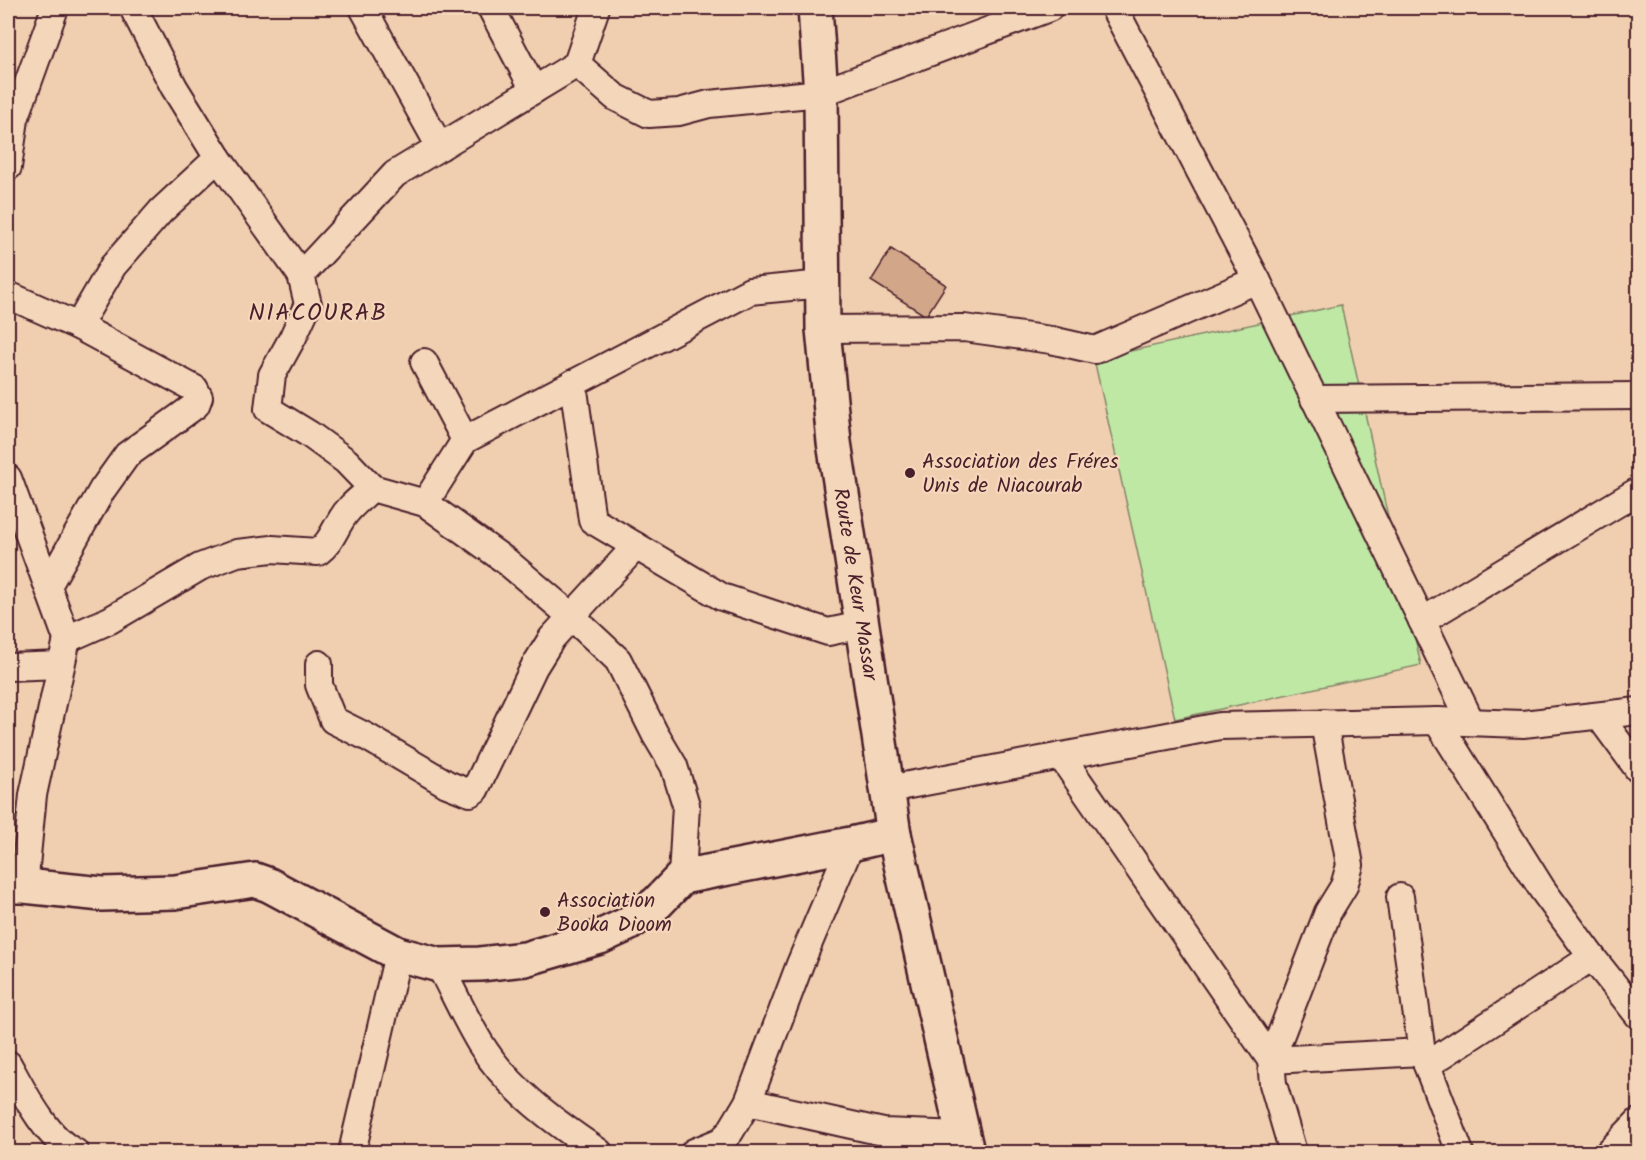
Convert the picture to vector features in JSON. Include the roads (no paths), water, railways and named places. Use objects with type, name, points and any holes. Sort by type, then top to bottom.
[{"type":"main road","name":"Route de Keur Massar","points":[[815,8],[821,93],[823,329],[834,442],[894,834],[964,1144]]},
{"type":"main road","points":[[16,886],[102,894],[175,892],[255,880],[269,885],[398,954],[439,965],[469,965],[525,959],[600,937],[628,924],[657,903],[682,877],[894,834]]},
{"type":"street","points":[[8,167],[15,119],[55,8]]},
{"type":"street","points":[[133,8],[174,87],[218,158],[301,275],[308,304],[272,375],[268,409],[309,434],[346,461],[372,488],[425,503],[506,561],[571,616],[618,660],[655,734],[674,766],[686,805],[682,877]]},
{"type":"street","points":[[363,8],[440,147]]},
{"type":"street","points":[[491,8],[534,90]]},
{"type":"street","points":[[301,275],[395,174],[577,64],[596,8]]},
{"type":"street","points":[[577,64],[615,98],[649,114],[679,112],[709,104],[821,93],[1049,8]]},
{"type":"street","points":[[1114,8],[1257,280],[1471,722]]},
{"type":"street","points":[[78,326],[113,266],[161,211],[218,158]]},
{"type":"street","points":[[823,329],[963,328],[1051,340],[1095,350],[1257,280]]},
{"type":"street","points":[[425,503],[465,440],[750,291],[822,284]]},
{"type":"street","points":[[8,295],[78,326],[195,389],[200,397],[196,405],[127,455],[102,490],[48,586]]},
{"type":"street","points":[[424,363],[465,440]]},
{"type":"street","points":[[573,383],[592,520],[722,597],[828,632],[862,625]]},
{"type":"street","points":[[1314,399],[1638,396]]},
{"type":"street","points":[[8,478],[67,639],[16,886]]},
{"type":"street","points":[[67,639],[110,620],[200,567],[237,553],[272,549],[318,552],[328,545],[341,519],[352,505],[372,488]]},
{"type":"street","points":[[1422,621],[1638,491]]},
{"type":"street","points":[[319,664],[319,685],[333,720],[367,737],[447,784],[470,793],[475,790],[534,667],[552,638],[636,546]]},
{"type":"street","points":[[8,667],[61,665]]},
{"type":"street","points":[[888,789],[1220,726],[1437,720],[1523,724],[1638,711]]},
{"type":"street","points":[[1599,716],[1638,769]]},
{"type":"street","points":[[1437,720],[1542,889],[1638,1015]]},
{"type":"street","points":[[1293,1152],[1273,1084],[1271,1060],[1328,912],[1344,886],[1350,865],[1324,723]]},
{"type":"street","points":[[1061,756],[1271,1060]]},
{"type":"street","points":[[694,1152],[723,1147],[748,1102],[800,964],[851,844]]},
{"type":"street","points":[[1400,897],[1424,1058],[1460,1152]]},
{"type":"street","points":[[352,1152],[398,954]]},
{"type":"street","points":[[1271,1060],[1424,1058],[1592,957]]},
{"type":"street","points":[[439,965],[481,1045],[509,1082],[565,1129],[599,1152]]},
{"type":"street","points":[[8,1064],[38,1114],[63,1147],[75,1152]]},
{"type":"street","points":[[748,1102],[882,1132],[964,1144]]},
{"type":"street","points":[[1609,1152],[1638,1122]]},
{"type":"place","name":"Association des Fréres Unis de Niacourab","points":[[910,473]]},
{"type":"place","name":"Association Booka Dioom","points":[[545,912]]},
{"type":"district","name":"NIACOURAB","points":[[318,312]]}]
